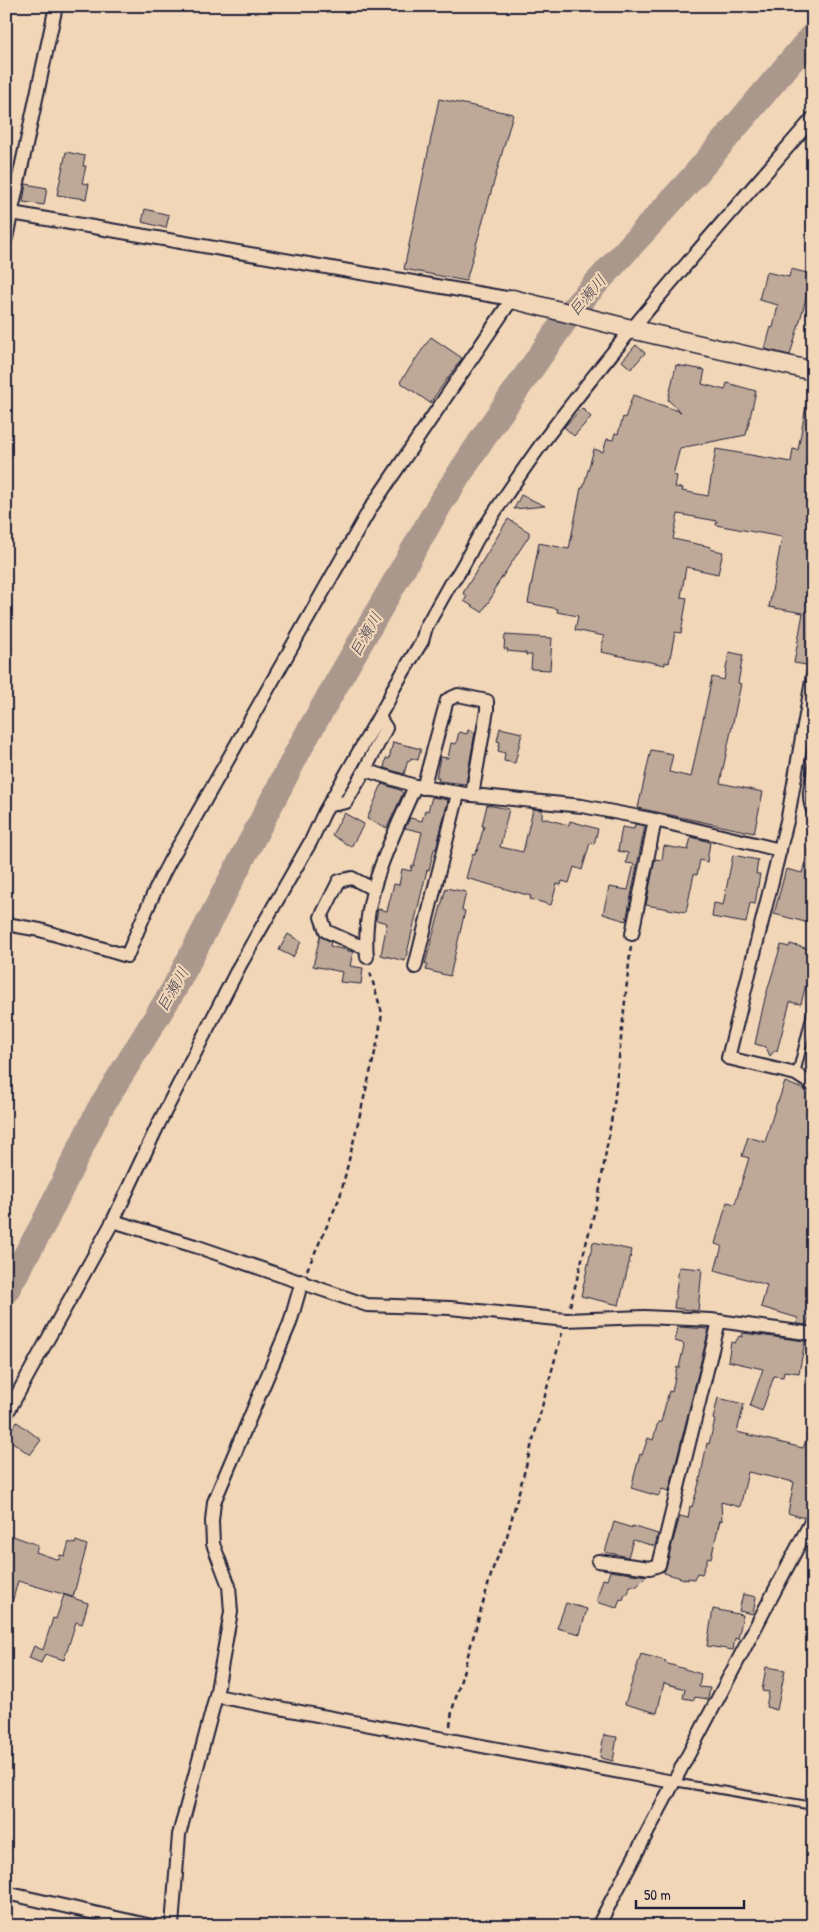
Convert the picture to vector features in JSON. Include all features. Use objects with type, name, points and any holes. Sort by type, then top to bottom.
[{"type":"street","points":[[6,238],[9,212],[56,6]]},
{"type":"street","points":[[6,1415],[113,1221],[240,965],[311,841],[393,689],[422,641],[426,627],[479,536],[547,436],[631,329],[813,118]]},
{"type":"street","points":[[9,212],[512,300],[813,371]]},
{"type":"street","points":[[6,924],[40,930],[127,956],[174,852],[370,509],[512,300]]},
{"type":"street","points":[[813,675],[788,817],[728,1058],[796,1074],[813,1085]]},
{"type":"street","points":[[367,952],[366,936],[373,889],[384,858],[419,787],[447,700],[458,695],[487,701],[472,795]]},
{"type":"street","points":[[329,805],[346,802],[365,770],[386,728],[379,717]]},
{"type":"street","points":[[365,770],[419,787],[458,794],[582,806],[655,820],[780,850]]},
{"type":"street","points":[[415,967],[458,794]]},
{"type":"street","points":[[632,934],[655,820]]},
{"type":"street","points":[[367,952],[355,944],[326,931],[321,917],[339,881],[352,878],[373,889]]},
{"type":"street","points":[[113,1221],[302,1281],[367,1305],[450,1308],[566,1320],[644,1317],[719,1321],[813,1334]]},
{"type":"street","points":[[172,1926],[178,1835],[216,1696],[231,1612],[229,1586],[212,1544],[214,1502],[290,1322],[302,1281]]},
{"type":"street","points":[[598,1560],[650,1568],[659,1565],[719,1321]]},
{"type":"street","points":[[598,1926],[813,1518]]},
{"type":"street","points":[[216,1696],[674,1782]]},
{"type":"street","points":[[6,1893],[152,1926]]},
{"type":"lane","points":[[813,761],[810,789],[806,798],[809,810],[813,815]]},
{"type":"lane","points":[[796,1074],[813,1005]]},
{"type":"lane","points":[[674,1782],[813,1806]]},
{"type":"path","points":[[448,1740],[452,1711],[493,1568],[507,1536],[576,1287],[600,1185],[614,1104],[632,934]]},
{"type":"path","points":[[302,1281],[340,1197],[378,1040],[382,1013],[371,977],[367,952]]},
{"type":"building","points":[[439,99],[513,114],[466,281],[404,269]]},
{"type":"building","points":[[66,152],[85,156],[83,166],[86,166],[82,183],[89,184],[86,199],[57,195]]},
{"type":"building","points":[[26,184],[47,188],[44,205],[23,202]]},
{"type":"building","points":[[145,209],[169,215],[166,228],[142,222]]},
{"type":"building","points":[[791,269],[811,274],[790,355],[765,349],[771,327],[773,328],[778,305],[759,300],[766,272],[789,277]]},
{"type":"building","points":[[431,337],[462,358],[430,403],[400,382]]},
{"type":"building","points":[[636,345],[645,353],[631,369],[622,361]]},
{"type":"building","points":[[676,365],[705,370],[702,384],[725,390],[727,383],[756,391],[746,435],[680,448],[673,475],[677,476],[675,487],[683,488],[682,491],[708,496],[716,449],[791,462],[793,449],[798,450],[807,400],[813,401],[813,630],[807,665],[794,663],[803,613],[769,607],[782,537],[716,525],[717,521],[678,514],[673,539],[711,547],[710,549],[723,552],[718,574],[686,567],[681,597],[687,598],[681,633],[675,632],[669,663],[665,662],[665,665],[601,652],[604,636],[575,630],[578,616],[557,612],[558,609],[528,603],[539,543],[569,549],[581,488],[583,488],[594,449],[603,452],[607,439],[613,440],[615,433],[618,434],[633,395],[681,412],[668,400]]},
{"type":"building","points":[[582,408],[591,417],[574,436],[564,427]]},
{"type":"building","points":[[521,495],[545,506],[514,509]]},
{"type":"building","points":[[508,519],[529,532],[529,536],[493,591],[495,592],[482,612],[464,601],[467,596],[463,593]]},
{"type":"building","points":[[505,635],[552,638],[550,670],[531,669],[532,655],[504,649]]},
{"type":"building","points":[[729,652],[743,655],[738,683],[741,684],[720,783],[763,792],[754,833],[638,808],[651,750],[673,754],[669,772],[691,777],[712,677],[724,680]]},
{"type":"building","points":[[500,728],[522,733],[515,763],[504,761],[505,753],[498,751],[500,742],[497,741]]},
{"type":"building","points":[[468,730],[475,732],[466,784],[438,781],[439,778],[436,778],[440,757],[448,758],[451,743],[456,744],[459,732],[467,734]]},
{"type":"building","points":[[393,742],[421,749],[418,760],[411,758],[410,761],[408,760],[404,774],[384,768],[386,758],[389,759]]},
{"type":"building","points":[[382,784],[400,790],[403,793],[387,828],[367,819]]},
{"type":"building","points":[[432,797],[448,800],[436,849],[434,849],[429,870],[427,870],[405,961],[381,955],[387,923],[376,920],[378,909],[387,911],[394,884],[399,885],[402,869],[411,871],[412,865],[414,866],[422,832],[405,828],[410,818],[422,821],[425,810],[428,811]]},
{"type":"building","points":[[487,805],[509,809],[500,847],[523,852],[533,809],[542,810],[542,818],[569,825],[570,821],[598,829],[594,844],[590,843],[582,870],[574,867],[569,883],[562,881],[561,885],[557,884],[551,905],[530,899],[531,896],[466,878],[473,853],[475,854],[477,851],[484,826],[482,826]]},
{"type":"building","points":[[344,813],[364,824],[351,847],[332,835]]},
{"type":"building","points":[[635,824],[645,826],[626,921],[603,914],[609,887],[628,890],[634,864],[626,863],[628,853],[618,851],[622,827],[634,829]]},
{"type":"building","points":[[691,837],[710,842],[707,862],[700,860],[697,875],[694,874],[686,912],[646,905],[655,859],[662,860],[664,846],[688,850]]},
{"type":"building","points":[[809,848],[813,849],[813,924],[774,914],[786,869],[802,873]]},
{"type":"building","points":[[733,855],[758,860],[756,874],[760,874],[755,904],[750,903],[746,923],[712,917],[714,903],[723,905]]},
{"type":"building","points":[[446,888],[466,892],[462,910],[465,911],[450,976],[426,970],[428,964],[425,964]]},
{"type":"building","points":[[288,934],[301,942],[293,957],[279,950]]},
{"type":"building","points":[[320,936],[331,942],[330,946],[353,952],[350,966],[363,968],[361,984],[340,982],[342,972],[313,966]]},
{"type":"building","points":[[790,944],[813,950],[813,956],[801,1004],[790,1002],[777,1051],[775,1050],[770,1056],[766,1047],[755,1044],[765,998],[781,945],[789,947]]},
{"type":"building","points":[[785,1082],[813,1093],[813,1302],[807,1325],[797,1324],[798,1318],[761,1307],[767,1285],[715,1270],[722,1246],[715,1244],[727,1202],[735,1204],[749,1158],[742,1156],[748,1137],[765,1142]]},
{"type":"building","points":[[593,1242],[632,1250],[619,1305],[581,1296]]},
{"type":"building","points":[[679,1267],[702,1269],[698,1311],[674,1308]]},
{"type":"building","points":[[678,1327],[709,1329],[669,1491],[662,1489],[658,1496],[631,1488],[640,1454],[642,1455],[648,1438],[653,1440],[658,1422],[661,1422],[669,1391],[672,1392],[684,1345],[675,1341]]},
{"type":"building","points":[[743,1333],[805,1341],[799,1373],[784,1371],[783,1377],[774,1376],[762,1411],[750,1406],[763,1369],[728,1361],[731,1342],[735,1343],[739,1336],[742,1337]]},
{"type":"building","points":[[718,1398],[744,1404],[737,1432],[803,1448],[813,1424],[813,1501],[804,1518],[788,1513],[794,1482],[748,1472],[740,1507],[721,1502],[722,1521],[720,1520],[711,1558],[708,1557],[702,1574],[697,1573],[694,1579],[688,1578],[688,1580],[664,1573],[680,1516],[688,1518],[690,1506],[692,1507],[700,1480],[707,1443],[709,1444],[715,1420],[713,1419]]},
{"type":"building","points":[[17,1422],[41,1440],[30,1455],[6,1437]]},
{"type":"building","points":[[614,1522],[658,1534],[655,1546],[633,1540],[628,1557],[605,1552]]},
{"type":"building","points":[[13,1536],[38,1545],[36,1552],[59,1560],[60,1555],[65,1556],[69,1542],[75,1544],[76,1541],[87,1545],[73,1597],[18,1581],[10,1610],[6,1610],[6,1557]]},
{"type":"building","points":[[610,1571],[647,1576],[637,1586],[630,1586],[628,1594],[625,1594],[623,1600],[620,1599],[617,1608],[596,1602],[603,1579],[607,1580]]},
{"type":"building","points":[[743,1594],[756,1597],[753,1614],[739,1611]]},
{"type":"building","points":[[64,1595],[88,1603],[82,1624],[76,1622],[64,1660],[45,1654],[41,1663],[29,1658],[34,1646],[43,1650],[53,1618],[56,1619]]},
{"type":"building","points":[[566,1603],[587,1609],[580,1634],[557,1628]]},
{"type":"building","points":[[713,1609],[743,1615],[738,1639],[735,1638],[733,1650],[707,1646]]},
{"type":"building","points":[[641,1654],[701,1674],[699,1687],[710,1688],[708,1699],[695,1697],[694,1700],[683,1698],[685,1689],[664,1683],[657,1713],[625,1704]]},
{"type":"building","points":[[766,1667],[785,1670],[777,1710],[766,1707],[769,1692],[762,1691]]},
{"type":"building","points":[[604,1735],[617,1737],[613,1761],[601,1758],[600,1756]]},
{"type":"waterway","name":"巨瀬川","points":[[6,1291],[44,1223],[99,1110],[174,989],[303,742],[441,502],[491,426],[572,310],[694,176],[813,35]]}]
